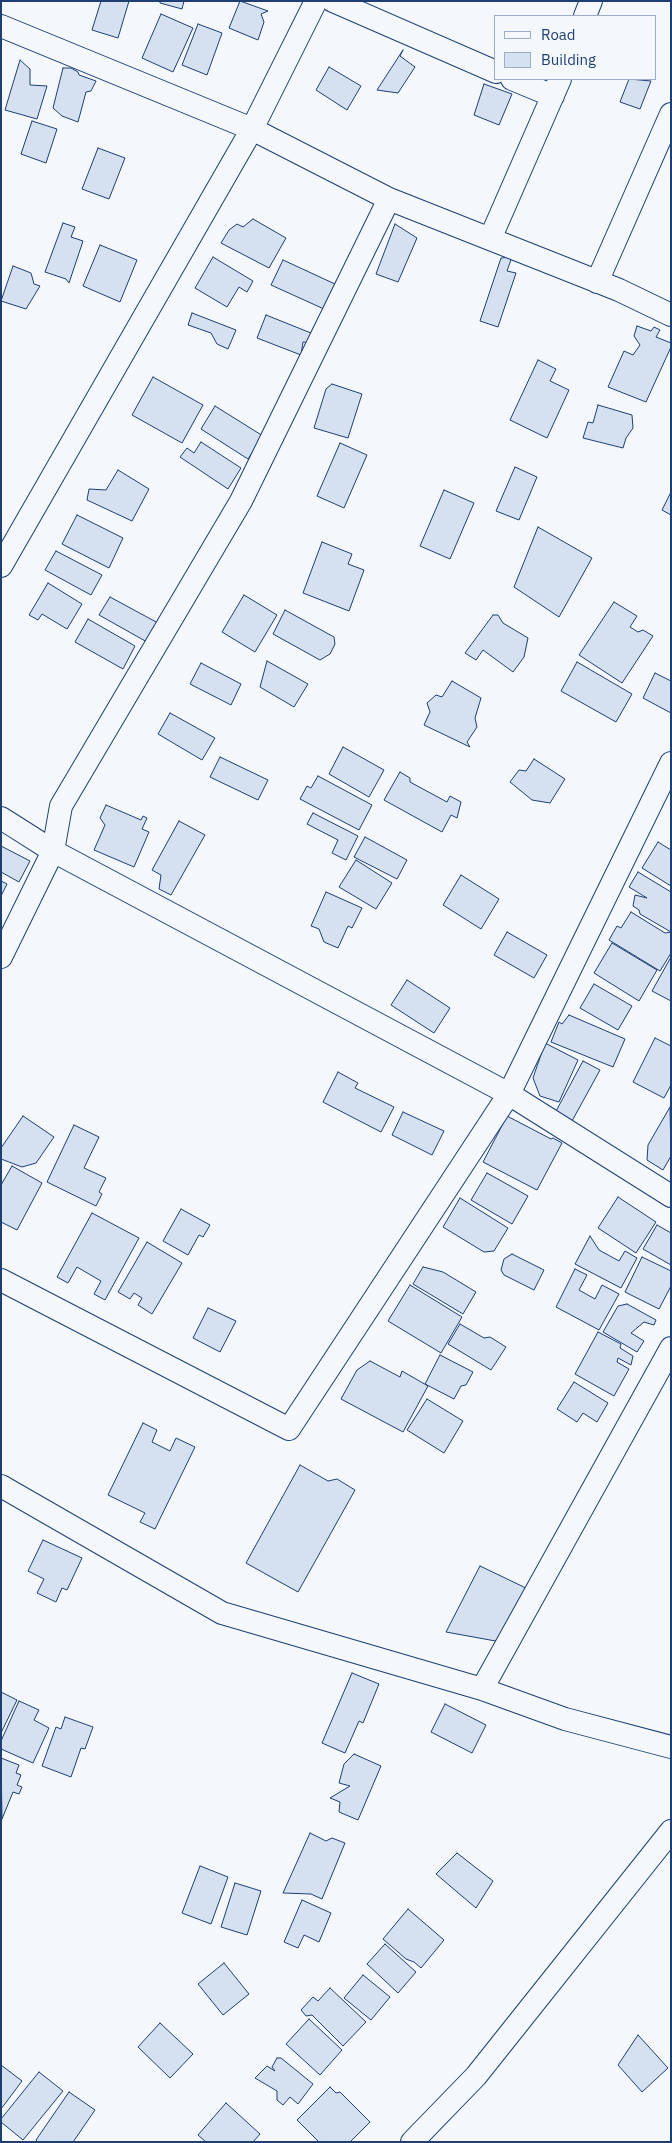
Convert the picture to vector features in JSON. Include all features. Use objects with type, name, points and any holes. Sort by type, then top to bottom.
[{"type":"street","points":[[1,566],[252,129],[316,1]]},
{"type":"street","points":[[333,1],[494,71]]},
{"type":"street","points":[[585,15],[591,1]]},
{"type":"street","points":[[1,26],[252,129],[389,199],[597,282],[671,316]]},
{"type":"street","points":[[490,239],[557,88],[517,80]]},
{"type":"street","points":[[597,282],[668,127]]},
{"type":"street","points":[[1,957],[53,851],[61,806],[241,501],[389,199]]},
{"type":"street","points":[[1,1280],[289,1429],[509,1094],[671,763]]},
{"type":"street","points":[[1,818],[53,851],[509,1094],[671,1196]]},
{"type":"street","points":[[482,1689],[671,1348]]},
{"type":"street","points":[[1,1486],[222,1613],[482,1689],[566,1719],[671,1748]]},
{"type":"street","points":[[412,2142],[476,2076],[671,1831]]},
{"type":"building","points":[[101,1],[129,1],[118,38],[92,30]]},
{"type":"building","points":[[160,1],[184,1],[182,9],[160,3]]},
{"type":"building","points":[[240,1],[268,11],[261,14],[264,22],[258,40],[229,28]]},
{"type":"building","points":[[161,14],[193,28],[173,72],[142,58]]},
{"type":"building","points":[[198,24],[222,33],[207,75],[182,65]]},
{"type":"building","points":[[403,50],[400,56],[415,67],[398,93],[377,90]]},
{"type":"building","points":[[20,60],[30,69],[30,85],[47,86],[37,119],[5,110]]},
{"type":"building","points":[[329,67],[361,86],[347,110],[316,90]]},
{"type":"building","points":[[63,68],[71,68],[78,72],[79,75],[96,81],[91,91],[86,92],[78,122],[62,116],[53,108]]},
{"type":"building","points":[[629,80],[651,81],[640,109],[620,102]]},
{"type":"building","points":[[484,84],[512,94],[499,125],[474,115]]},
{"type":"building","points":[[32,121],[57,129],[46,163],[21,154]]},
{"type":"building","points":[[98,148],[125,158],[109,199],[82,189]]},
{"type":"building","points":[[253,219],[286,238],[269,268],[221,243],[229,230],[237,224],[243,227]]},
{"type":"building","points":[[63,223],[75,227],[71,237],[83,241],[69,283],[66,279],[45,272]]},
{"type":"building","points":[[395,224],[417,238],[398,282],[376,274]]},
{"type":"building","points":[[100,245],[137,260],[120,302],[83,286]]},
{"type":"building","points":[[213,257],[253,281],[247,292],[239,287],[227,307],[195,288]]},
{"type":"building","points":[[512,257],[507,271],[516,273],[498,327],[480,321],[501,258]]},
{"type":"building","points":[[283,260],[335,284],[324,309],[271,285]]},
{"type":"building","points":[[13,266],[31,273],[34,284],[40,286],[26,309],[1,301]]},
{"type":"building","points":[[192,313],[236,330],[228,349],[217,344],[211,333],[188,325]]},
{"type":"building","points":[[266,315],[316,335],[313,343],[303,342],[301,355],[257,338]]},
{"type":"building","points":[[637,326],[651,331],[654,327],[660,330],[656,337],[671,343],[671,347],[646,402],[608,387],[624,351],[633,355],[640,345],[634,336]]},
{"type":"building","points":[[538,360],[556,369],[550,381],[569,390],[547,438],[510,420]]},
{"type":"building","points":[[153,377],[203,405],[182,443],[132,415]]},
{"type":"building","points":[[332,384],[362,394],[348,438],[314,428],[326,389]]},
{"type":"building","points":[[598,405],[632,415],[633,428],[626,438],[623,448],[583,438],[588,422],[593,423]]},
{"type":"building","points":[[215,406],[263,436],[248,459],[201,429]]},
{"type":"building","points":[[201,442],[241,468],[228,489],[180,457],[187,448],[194,453]]},
{"type":"building","points":[[340,443],[367,455],[344,508],[317,496]]},
{"type":"building","points":[[515,467],[537,477],[519,520],[496,511]]},
{"type":"building","points":[[118,470],[149,489],[132,521],[87,500],[89,489],[106,490]]},
{"type":"building","points":[[444,490],[474,503],[450,559],[420,546]]},
{"type":"building","points":[[671,492],[671,515],[662,510]]},
{"type":"building","points":[[77,515],[123,538],[109,568],[62,544]]},
{"type":"building","points":[[538,527],[592,558],[559,617],[514,587]]},
{"type":"building","points":[[322,542],[352,554],[348,564],[364,570],[349,611],[303,593]]},
{"type":"building","points":[[56,551],[102,575],[91,595],[45,570]]},
{"type":"building","points":[[48,583],[82,604],[67,629],[42,614],[38,620],[29,615]]},
{"type":"building","points":[[244,595],[277,615],[255,652],[222,632]]},
{"type":"building","points":[[110,597],[158,623],[147,642],[99,615]]},
{"type":"building","points":[[614,602],[637,616],[630,627],[638,632],[643,630],[653,636],[622,683],[579,655]]},
{"type":"building","points":[[285,610],[334,637],[335,644],[330,654],[320,660],[273,634]]},
{"type":"building","points":[[493,615],[498,615],[503,623],[528,638],[524,657],[513,672],[483,650],[476,660],[465,653]]},
{"type":"building","points":[[88,619],[135,646],[123,669],[75,642]]},
{"type":"building","points":[[267,661],[308,684],[294,707],[260,687]]},
{"type":"building","points":[[577,662],[632,694],[616,722],[561,691]]},
{"type":"building","points":[[201,663],[241,684],[231,705],[190,684]]},
{"type":"building","points":[[655,673],[671,681],[671,713],[643,698]]},
{"type":"building","points":[[452,681],[481,698],[475,718],[477,727],[467,742],[470,747],[424,725],[430,712],[427,703],[436,695],[442,697]]},
{"type":"building","points":[[170,713],[215,738],[202,760],[158,734]]},
{"type":"building","points":[[343,747],[384,770],[369,797],[329,774]]},
{"type":"building","points":[[220,757],[268,780],[258,800],[210,777]]},
{"type":"building","points":[[534,759],[565,779],[550,803],[532,800],[510,782],[519,770],[526,771]]},
{"type":"building","points":[[400,772],[410,778],[410,782],[447,802],[450,796],[461,802],[457,818],[451,815],[442,832],[384,800]]},
{"type":"building","points":[[318,776],[372,805],[359,830],[300,799],[307,786],[311,788]]},
{"type":"building","points":[[106,805],[141,820],[143,816],[147,818],[142,829],[149,832],[134,867],[94,850],[105,825],[100,818]]},
{"type":"building","points":[[313,813],[358,836],[346,860],[332,853],[338,840],[307,824]]},
{"type":"building","points":[[179,821],[205,835],[171,895],[159,889],[161,875],[152,870]]},
{"type":"building","points":[[365,837],[407,860],[397,879],[354,857]]},
{"type":"building","points":[[658,842],[671,850],[671,886],[642,868]]},
{"type":"building","points":[[1,846],[30,861],[19,882],[1,872]]},
{"type":"building","points":[[356,860],[392,883],[376,909],[339,887]]},
{"type":"building","points":[[638,872],[671,892],[671,932],[640,914],[639,910],[633,906],[635,895],[647,898],[629,887]]},
{"type":"building","points":[[461,875],[499,899],[481,929],[443,905]]},
{"type":"building","points":[[1,881],[7,884],[1,896]]},
{"type":"building","points":[[326,892],[362,908],[352,928],[348,926],[338,948],[324,942],[319,929],[311,926]]},
{"type":"building","points":[[631,912],[665,933],[671,932],[671,953],[660,971],[609,940],[617,926],[621,928]]},
{"type":"building","points":[[507,932],[547,955],[534,978],[494,955]]},
{"type":"building","points":[[612,943],[657,970],[639,1001],[594,973]]},
{"type":"building","points":[[671,957],[671,1001],[652,991]]},
{"type":"building","points":[[407,980],[450,1008],[434,1033],[391,1005]]},
{"type":"building","points":[[594,984],[632,1006],[618,1030],[580,1008]]},
{"type":"building","points":[[569,1015],[625,1039],[613,1067],[551,1042],[559,1022],[562,1024]]},
{"type":"building","points":[[655,1038],[671,1046],[671,1085],[664,1098],[633,1082]]},
{"type":"building","points":[[545,1043],[578,1060],[559,1102],[540,1096],[533,1078]]},
{"type":"building","points":[[583,1061],[600,1070],[572,1121],[555,1113]]},
{"type":"building","points":[[338,1072],[358,1083],[355,1088],[394,1107],[381,1132],[323,1102]]},
{"type":"building","points":[[670,1107],[671,1156],[663,1170],[647,1160],[648,1145]]},
{"type":"building","points":[[403,1112],[444,1131],[432,1155],[392,1135]]},
{"type":"building","points":[[23,1116],[54,1137],[36,1163],[22,1167],[1,1159],[1,1148]]},
{"type":"building","points":[[507,1116],[562,1143],[537,1190],[483,1162]]},
{"type":"building","points":[[74,1125],[99,1137],[84,1168],[106,1178],[99,1192],[102,1194],[96,1206],[47,1182]]},
{"type":"building","points":[[12,1166],[42,1183],[17,1230],[1,1222],[1,1185]]},
{"type":"building","points":[[487,1173],[528,1196],[512,1224],[471,1200]]},
{"type":"building","points":[[618,1197],[656,1222],[636,1253],[598,1228]]},
{"type":"building","points":[[460,1198],[508,1228],[494,1251],[484,1252],[443,1227]]},
{"type":"building","points":[[181,1209],[210,1225],[203,1237],[199,1235],[188,1255],[163,1241]]},
{"type":"building","points":[[92,1213],[139,1238],[105,1300],[94,1294],[101,1281],[77,1267],[68,1283],[57,1277]]},
{"type":"building","points":[[657,1225],[671,1233],[671,1265],[643,1249]]},
{"type":"building","points":[[590,1236],[599,1250],[619,1261],[625,1251],[637,1258],[621,1288],[575,1264]]},
{"type":"building","points":[[147,1242],[182,1263],[152,1314],[138,1305],[142,1298],[134,1293],[130,1299],[118,1292]]},
{"type":"building","points":[[512,1254],[544,1270],[534,1290],[504,1275],[501,1270],[504,1259]]},
{"type":"building","points":[[642,1257],[671,1271],[671,1286],[659,1309],[625,1292]]},
{"type":"building","points":[[423,1267],[443,1272],[476,1292],[463,1314],[413,1284]]},
{"type":"building","points":[[575,1269],[587,1275],[579,1290],[595,1299],[602,1285],[619,1294],[599,1330],[556,1307]]},
{"type":"building","points":[[410,1285],[462,1317],[441,1353],[388,1321]]},
{"type":"building","points":[[627,1304],[656,1320],[654,1325],[644,1322],[631,1333],[644,1341],[637,1352],[603,1332],[618,1306]]},
{"type":"building","points":[[208,1308],[236,1321],[220,1352],[193,1338]]},
{"type":"building","points":[[460,1324],[484,1338],[490,1337],[506,1347],[491,1370],[448,1344]]},
{"type":"building","points":[[598,1332],[621,1344],[620,1348],[633,1356],[631,1365],[618,1358],[617,1362],[629,1369],[614,1396],[575,1374]]},
{"type":"building","points":[[440,1355],[473,1372],[466,1385],[461,1386],[454,1399],[425,1384]]},
{"type":"building","points":[[370,1361],[400,1377],[402,1371],[428,1386],[403,1432],[341,1399],[357,1370]]},
{"type":"building","points":[[574,1382],[608,1403],[597,1422],[583,1413],[577,1422],[557,1409]]},
{"type":"building","points":[[427,1399],[463,1421],[444,1453],[407,1430]]},
{"type":"building","points":[[143,1423],[157,1430],[152,1442],[170,1451],[176,1438],[195,1447],[155,1529],[140,1522],[145,1513],[108,1495]]},
{"type":"building","points":[[300,1465],[328,1481],[337,1479],[355,1490],[298,1592],[246,1563]]},
{"type":"building","points":[[43,1540],[82,1558],[67,1590],[62,1588],[56,1602],[37,1593],[44,1579],[28,1571]]},
{"type":"building","points":[[480,1566],[528,1589],[501,1642],[446,1632]]},
{"type":"building","points":[[352,1673],[379,1684],[363,1723],[359,1721],[345,1753],[322,1743]]},
{"type":"building","points":[[1,1692],[17,1700],[1,1733]]},
{"type":"building","points":[[19,1701],[39,1710],[34,1720],[49,1728],[33,1763],[1,1749],[1,1741]]},
{"type":"building","points":[[445,1704],[486,1725],[472,1753],[431,1732]]},
{"type":"building","points":[[65,1717],[93,1727],[85,1749],[81,1748],[71,1777],[42,1766],[56,1727],[61,1729]]},
{"type":"building","points":[[354,1754],[381,1766],[358,1820],[339,1812],[340,1802],[330,1798],[350,1786],[339,1783],[344,1764]]},
{"type":"building","points":[[1,1758],[19,1765],[16,1773],[21,1775],[17,1785],[22,1787],[19,1794],[13,1792],[2,1819]]},
{"type":"building","points":[[310,1833],[326,1841],[332,1838],[345,1843],[322,1899],[311,1894],[283,1893]]},
{"type":"building","points":[[457,1853],[493,1881],[476,1908],[436,1874]]},
{"type":"building","points":[[200,1866],[228,1877],[211,1924],[182,1913]]},
{"type":"building","points":[[235,1883],[261,1891],[247,1935],[221,1927]]},
{"type":"building","points":[[302,1900],[331,1913],[319,1942],[304,1935],[298,1948],[284,1942]]},
{"type":"building","points":[[408,1909],[444,1940],[421,1968],[414,1962],[406,1959],[383,1939]]},
{"type":"building","points":[[385,1944],[416,1972],[398,1993],[367,1964]]},
{"type":"building","points":[[224,1963],[249,1994],[223,2015],[198,1984]]},
{"type":"building","points":[[363,1975],[390,1997],[371,2020],[344,1998]]},
{"type":"building","points":[[330,1988],[366,2022],[343,2046],[312,2015],[306,2016],[301,2010],[313,1997],[318,2001]]},
{"type":"building","points":[[309,2019],[342,2050],[320,2075],[286,2044]]},
{"type":"building","points":[[160,2023],[193,2054],[170,2078],[138,2047]]},
{"type":"building","points":[[638,2035],[668,2068],[642,2092],[618,2065]]},
{"type":"building","points":[[277,2058],[281,2058],[313,2084],[298,2104],[290,2097],[283,2105],[277,2100],[277,2091],[255,2078],[267,2066],[275,2071],[272,2067]]},
{"type":"building","points":[[1,2065],[22,2081],[1,2109]]},
{"type":"building","points":[[39,2072],[63,2091],[23,2140],[1,2122],[1,2119]]},
{"type":"building","points":[[330,2087],[336,2093],[340,2092],[370,2122],[350,2142],[319,2142],[297,2120]]},
{"type":"building","points":[[69,2092],[95,2110],[73,2142],[38,2142],[36,2140]]},
{"type":"building","points":[[226,2103],[260,2134],[253,2142],[206,2142],[198,2135]]}]
